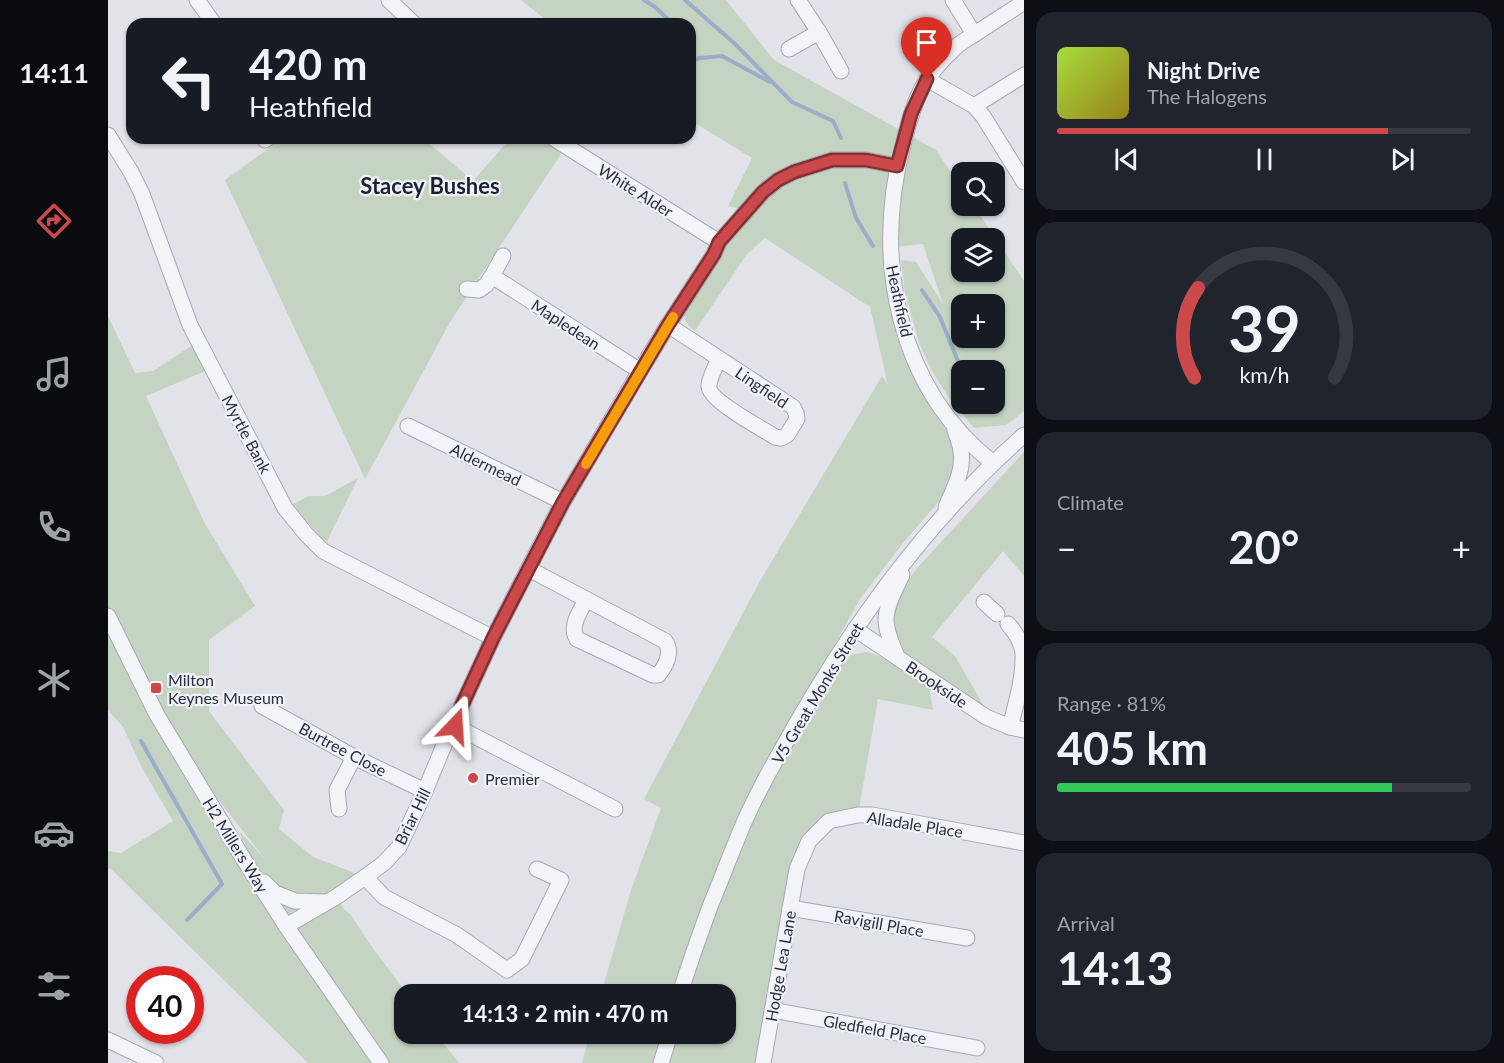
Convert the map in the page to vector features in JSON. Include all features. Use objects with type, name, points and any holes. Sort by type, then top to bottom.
[{"type":"street","points":[[197,0],[210,18]]},
{"type":"street","points":[[388,0],[408,18]]},
{"type":"street","points":[[798,0],[841,71]]},
{"type":"street","points":[[953,0],[974,34]]},
{"type":"street","name":"Heathfield","points":[[993,464],[955,428],[923,381],[912,355],[895,294],[890,255],[893,209],[897,166],[911,114],[927,79],[956,46],[1024,2]]},
{"type":"street","points":[[789,49],[819,32]]},
{"type":"street","points":[[974,106],[1024,75]]},
{"type":"street","points":[[927,79],[974,106],[983,116],[1024,182]]},
{"type":"street","name":"Myrtle Bank","points":[[108,135],[142,194],[190,325],[285,508],[323,551],[493,638]]},
{"type":"street","name":"White Alder","points":[[563,144],[719,242]]},
{"type":"street","name":"Briar Hill","points":[[286,926],[365,877],[384,863],[399,847],[493,638],[563,502],[668,325],[714,254],[719,242],[763,192],[778,180],[794,172],[832,160],[866,160],[897,166]]},
{"type":"street","points":[[467,289],[479,290],[486,285],[503,256]]},
{"type":"street","name":"Mapledean","points":[[492,276],[640,371]]},
{"type":"street","name":"Lingfield","points":[[668,325],[793,407],[797,419],[787,435],[781,438],[775,437],[716,399],[709,386],[719,359]]},
{"type":"street","name":"Aldermead","points":[[408,426],[563,502]]},
{"type":"street","points":[[941,518],[957,482],[960,468],[962,453],[955,428]]},
{"type":"street","name":"V5 Great Monks Street","points":[[683,984],[700,933],[740,830],[778,754],[823,677],[855,629],[941,518],[1021,437]]},
{"type":"street","points":[[897,657],[887,629],[886,618],[908,558]]},
{"type":"street","points":[[529,569],[665,641],[670,652],[658,675],[653,675],[577,639],[573,629],[586,600]]},
{"type":"street","points":[[984,602],[1015,632],[1023,652],[1017,729]]},
{"type":"street","name":"H2 Millers Way","points":[[108,616],[157,715],[246,863],[286,926],[381,1063]]},
{"type":"street","name":"Brookside","points":[[855,629],[986,717],[1017,729]]},
{"type":"street","name":"Burtree Close","points":[[262,706],[354,757],[425,791]]},
{"type":"street","points":[[455,726],[615,809]]},
{"type":"street","points":[[339,809],[337,790],[354,757]]},
{"type":"street","name":"Alladale Place","points":[[797,869],[809,841],[829,821],[858,815],[872,815],[1024,843]]},
{"type":"street","points":[[246,863],[275,893],[295,901],[328,902]]},
{"type":"street","points":[[365,877],[384,897],[457,935],[507,970],[522,959],[561,880],[537,869]]},
{"type":"street","name":"Hodge Lea Lane","points":[[763,1063],[797,869]]},
{"type":"street","name":"Ravigill Place","points":[[790,908],[967,938]]},
{"type":"street","name":"Gledfield Place","points":[[772,1010],[978,1048]]},
{"type":"street","points":[[108,1040],[156,1063]]},
{"type":"street","points":[[662,1063],[667,1044]]},
{"type":"green space","points":[[521,0],[726,0],[774,60],[936,150],[951,172],[951,216],[981,216],[989,228],[951,228],[951,282],[1005,282],[1005,252],[1024,281],[1024,411],[1006,425],[974,428],[962,414],[1005,414],[1005,360],[951,360],[951,400],[949,398],[932,371],[920,345],[905,294],[901,260],[916,262],[943,304],[923,244],[901,246],[890,255],[895,294],[961,453],[947,492],[903,543],[860,599],[835,644],[842,648],[826,675],[850,655],[867,652],[879,656],[929,687],[933,710],[878,699],[858,815],[829,821],[809,841],[763,1063],[582,1063],[587,1044],[736,1044],[736,984],[604,984],[631,890],[661,808],[644,799],[760,581],[882,376],[888,385],[870,307],[765,238],[747,254],[695,331],[688,324],[684,317],[684,310],[729,241],[752,211],[728,206],[752,158],[696,124],[696,18],[544,18]]},
{"type":"green space","points":[[275,144],[430,144],[473,181],[505,144],[553,144],[563,151],[450,322],[365,479],[225,180]]},
{"type":"green space","points":[[108,316],[135,373],[153,371],[196,343],[210,369],[146,396],[204,522],[255,606],[209,640],[209,711],[284,810],[279,829],[313,857],[365,877],[336,897],[400,984],[394,984],[394,1044],[444,1044],[459,1063],[308,1063],[110,868],[108,869],[108,851],[121,853],[173,821],[142,768],[123,727],[108,710]],"holes":[[[163,723],[265,859],[238,830],[283,919]]]},
{"type":"green space","points":[[1024,452],[1024,576],[1003,551],[932,637],[955,656],[985,708],[903,653],[892,628],[897,594],[919,566]]},
{"type":"green space","points":[[358,478],[327,541],[320,537],[293,504],[309,496],[325,496]]},
{"type":"waterway","points":[[644,0],[667,18]]},
{"type":"waterway","points":[[685,0],[734,43],[792,102],[833,121],[841,138]]},
{"type":"waterway","points":[[696,59],[722,56],[770,82]]},
{"type":"waterway","points":[[845,183],[856,218],[873,246]]},
{"type":"waterway","points":[[922,290],[940,317],[958,360]]},
{"type":"waterway","points":[[141,741],[222,884],[187,920]]},
{"type":"slow traffic","points":[[586,464],[673,317]]},
{"type":"place","name":"Milton Keynes Museum","points":[[156,688]]},
{"type":"place","name":"Premier","points":[[473,778]]},
{"type":"district","name":"Stacey Bushes","points":[[430,185]]},
{"type":"route","points":[[455,726],[462,705],[493,638],[563,502],[668,325],[714,254],[719,242],[763,192],[778,180],[794,172],[832,160],[866,160],[897,166],[911,114],[927,79]]}]
